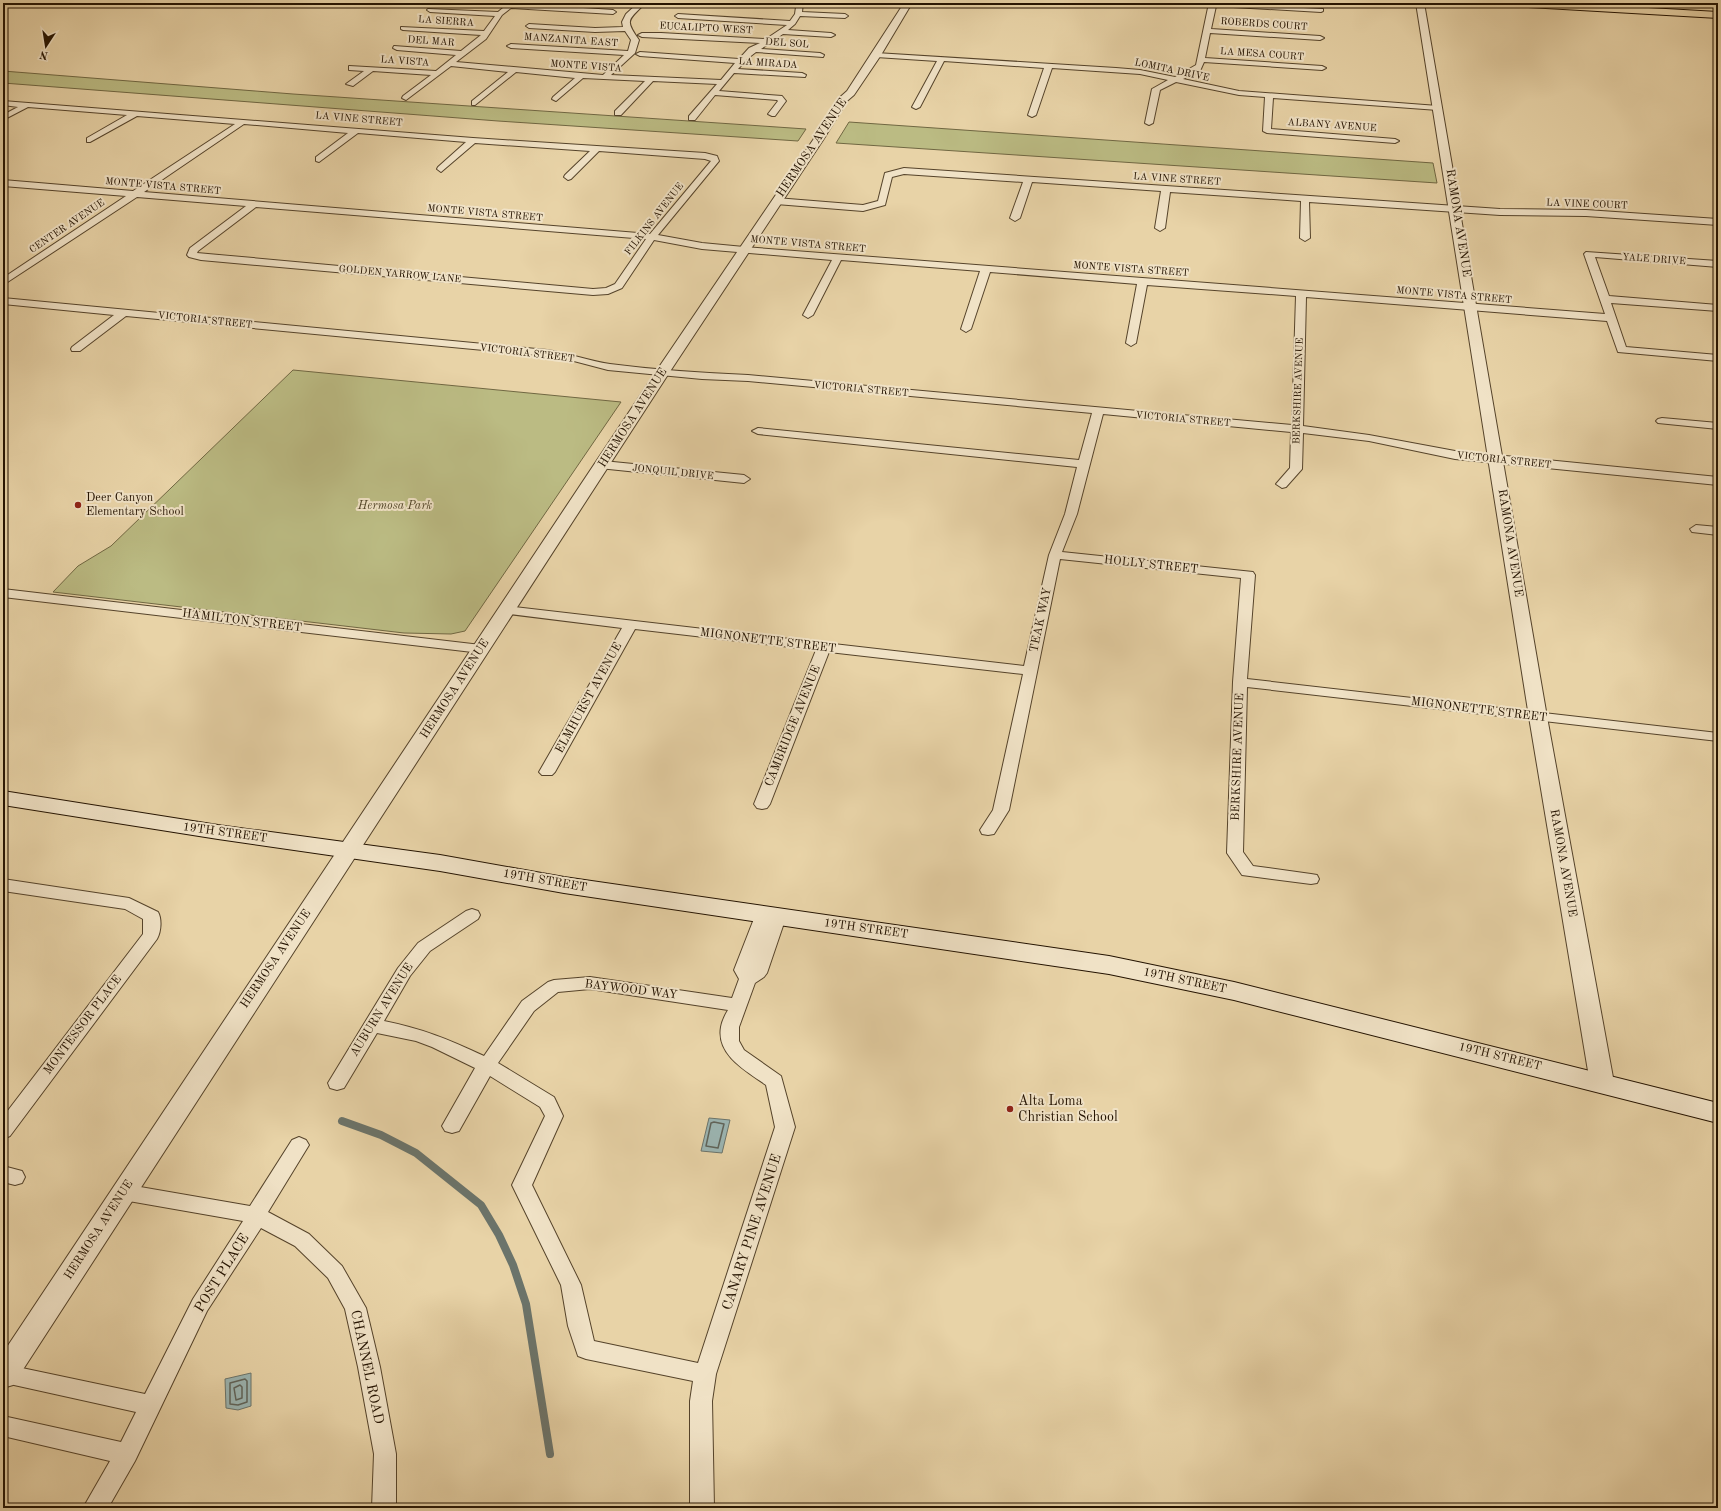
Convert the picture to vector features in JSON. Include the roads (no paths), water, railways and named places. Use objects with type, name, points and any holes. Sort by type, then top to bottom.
[{"type":"main road","points":[[1510,3],[1718,14]]},
{"type":"main road","name":"19TH STREET","points":[[3,798],[63,809],[440,863],[571,887],[980,945],[1132,970],[1234,991],[1718,1113]]},
{"type":"street","points":[[605,77],[629,53],[635,43],[634,37],[627,29],[625,24],[626,18],[642,3]]},
{"type":"street","points":[[692,118],[740,61],[752,50],[783,32],[793,23],[798,14],[800,4],[768,3]]},
{"type":"street","name":"HERMOSA AVENUE","points":[[4,1374],[506,610],[603,465],[662,373],[818,140],[843,99],[850,92],[876,55],[908,3]]},
{"type":"street","name":"RAMONA AVENUE","points":[[1420,3],[1538,717],[1602,1083]]},
{"type":"street","points":[[406,98],[487,33],[500,14],[511,4],[613,12]]},
{"type":"street","points":[[1149,123],[1156,89],[1197,69],[1212,4],[1321,10]]},
{"type":"street","points":[[430,10],[500,14]]},
{"type":"street","points":[[798,14],[845,16]]},
{"type":"street","points":[[678,16],[793,23]]},
{"type":"street","points":[[529,26],[595,30],[627,29]]},
{"type":"street","name":"LA SIERRA","points":[[403,28],[487,33]]},
{"type":"street","name":"ROBERDS COURT","points":[[1206,31],[1320,38]]},
{"type":"street","points":[[783,32],[831,35]]},
{"type":"street","name":"EUCALIPTO WEST","points":[[642,35],[768,41]]},
{"type":"street","name":"MANZANITA EAST","points":[[512,46],[629,53]]},
{"type":"street","name":"DEL MAR","points":[[397,48],[463,53]]},
{"type":"street","name":"DEL SOL","points":[[752,50],[820,55]]},
{"type":"street","points":[[640,54],[740,61]]},
{"type":"street","name":"LOMITA DRIVE","points":[[876,55],[1050,65],[1140,72],[1216,90],[1269,96],[1438,108]]},
{"type":"street","points":[[916,107],[942,59]]},
{"type":"street","name":"LA MESA COURT","points":[[1200,60],[1322,68]]},
{"type":"street","name":"MONTE VISTA","points":[[449,64],[581,76],[723,82]]},
{"type":"street","points":[[1032,115],[1050,65]]},
{"type":"street","name":"LA VISTA","points":[[352,68],[437,74]]},
{"type":"street","name":"LA VISTA","points":[[350,84],[372,69]]},
{"type":"street","points":[[475,103],[514,70]]},
{"type":"street","name":"LA MIRADA","points":[[732,71],[802,75]]},
{"type":"street","points":[[556,98],[581,76]]},
{"type":"street","points":[[618,113],[651,79]]},
{"type":"street","points":[[713,92],[779,98],[782,101],[772,114]]},
{"type":"street","name":"ALBANY AVENUE","points":[[1269,96],[1267,131],[1395,140]]},
{"type":"street","name":"LA VINE STREET","points":[[3,103],[473,140],[705,156],[714,158]]},
{"type":"street","points":[[3,118],[27,105]]},
{"type":"street","points":[[90,140],[136,113]]},
{"type":"street","name":"CENTER AVENUE","points":[[3,282],[244,121]]},
{"type":"street","points":[[319,159],[357,130]]},
{"type":"street","points":[[441,168],[473,140]]},
{"type":"street","points":[[568,177],[596,149]]},
{"type":"street","name":"FILKINS AVENUE","points":[[608,291],[620,286],[652,237],[715,161],[714,158]]},
{"type":"street","name":"LA VINE STREET","points":[[776,201],[863,208],[875,206],[882,203],[888,175],[896,172],[1455,209]]},
{"type":"street","points":[[1015,218],[1028,180]]},
{"type":"street","name":"MONTE VISTA STREET","points":[[3,183],[652,237],[702,246],[744,250],[1142,280],[1611,318]]},
{"type":"street","points":[[3,191],[14,184]]},
{"type":"street","points":[[1160,228],[1166,190]]},
{"type":"street","points":[[1305,199],[1305,238]]},
{"type":"street","name":"GOLDEN YARROW LANE","points":[[253,205],[193,250],[192,254],[201,257],[593,292],[608,291]]},
{"type":"street","name":"LA VINE COURT","points":[[1455,209],[1533,213],[1586,213],[1718,222]]},
{"type":"street","name":"YALE DRIVE","points":[[1604,299],[1589,254],[1718,264]]},
{"type":"street","points":[[808,315],[838,257]]},
{"type":"street","points":[[966,329],[986,269]]},
{"type":"street","points":[[1131,343],[1142,280]]},
{"type":"street","name":"BERKSHIRE AVENUE","points":[[1282,484],[1296,469],[1302,293]]},
{"type":"street","points":[[1718,308],[1604,299],[1622,350],[1718,358]]},
{"type":"street","name":"VICTORIA STREET","points":[[3,301],[547,353],[571,357],[608,367],[662,373],[748,378],[1297,429],[1369,438],[1418,449],[1496,459],[1718,481]]},
{"type":"street","points":[[76,348],[124,312]]},
{"type":"street","name":"TEAK WAY","points":[[988,830],[1001,810],[1055,555],[1061,536],[1071,514],[1098,410]]},
{"type":"street","points":[[1662,421],[1718,426]]},
{"type":"street","points":[[758,432],[1084,464]]},
{"type":"street","name":"JONQUIL DRIVE","points":[[603,465],[744,479]]},
{"type":"street","points":[[1696,529],[1718,531]]},
{"type":"street","name":"HOLLY STREET","points":[[1055,555],[1248,576]]},
{"type":"street","name":"BERKSHIRE AVENUE","points":[[1248,576],[1240,682],[1235,853],[1248,871],[1310,879]]},
{"type":"street","name":"HAMILTON STREET","points":[[3,593],[481,649]]},
{"type":"street","name":"MIGNONETTE STREET","points":[[506,610],[1030,671]]},
{"type":"street","name":"ELMHURST AVENUE","points":[[548,772],[630,625]]},
{"type":"street","name":"CAMBRIDGE AVENUE","points":[[762,804],[824,647]]},
{"type":"street","name":"MIGNONETTE STREET","points":[[1240,682],[1718,737]]},
{"type":"street","name":"MONTESSOR PLACE","points":[[3,885],[129,904],[152,916],[151,935],[3,1131]]},
{"type":"street","name":"AUBURN AVENUE","points":[[337,1083],[404,972],[424,947],[472,915]]},
{"type":"street","name":"CANARY PINE AVENUE","points":[[702,1508],[701,1402],[705,1374],[785,1127],[774,1081],[738,1055],[730,1042],[730,1026],[748,979],[758,973],[771,916]]},
{"type":"street","name":"BAYWOOD WAY","points":[[452,1126],[476,1081],[488,1066],[528,1006],[554,986],[590,983],[739,1005]]},
{"type":"street","points":[[372,1025],[424,1038],[488,1066],[547,1102],[554,1116],[522,1185],[571,1285],[579,1326],[586,1349],[705,1374]]},
{"type":"street","name":"POST PLACE","points":[[95,1508],[127,1454],[200,1305],[250,1229],[255,1215],[299,1145]]},
{"type":"street","name":"CHANNEL ROAD","points":[[123,1192],[255,1215],[302,1240],[335,1272],[355,1308],[369,1367],[385,1454],[384,1508]]},
{"type":"street","points":[[4,1374],[151,1405]]},
{"type":"street","points":[[3,1426],[127,1454]]},
{"type":"water","points":[[709,1118],[730,1120],[722,1153],[701,1151]]},
{"type":"water","points":[[251,1373],[251,1406],[238,1410],[226,1408],[225,1379]]},
{"type":"waterway","points":[[342,1121],[381,1135],[416,1153],[481,1205],[499,1235],[513,1265],[526,1304],[550,1454]]},
{"type":"place","name":"Deer Canyon Elementary School","points":[[78,505]]},
{"type":"place","name":"Alta Loma Christian School","points":[[1010,1109]]},
{"type":"park label","name":"Hermosa Park","points":[[395,506]]}]
